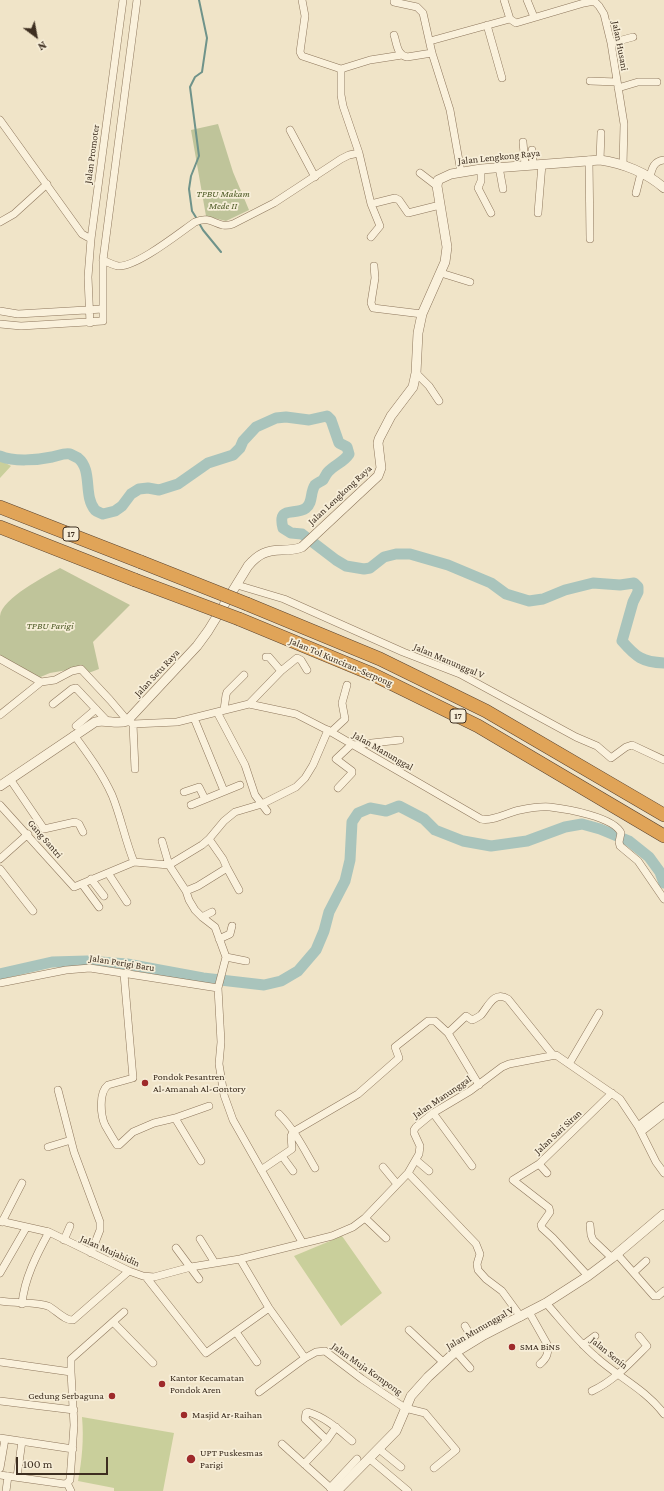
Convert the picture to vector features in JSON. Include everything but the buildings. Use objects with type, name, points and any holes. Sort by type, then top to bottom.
[{"type":"highway","name":"Jalan Tol Kunciran–Serpong","points":[[0,507],[142,562],[380,659],[486,711],[664,815]]},
{"type":"highway","name":"Jalan Tol Kunciran–Serpong","points":[[0,527],[239,619],[372,674],[478,726],[664,836]]},
{"type":"street","name":"Jalan Promoter","points":[[90,323],[88,277],[91,239],[123,0]]},
{"type":"street","points":[[0,324],[21,326],[90,323],[103,321],[103,260],[137,0]]},
{"type":"street","points":[[302,0],[305,16],[301,55],[307,58],[341,68],[370,60],[402,55],[407,57],[432,53]]},
{"type":"street","points":[[394,0],[394,2],[417,7],[424,13],[432,53],[450,110],[461,172]]},
{"type":"street","points":[[430,41],[510,19],[504,0]]},
{"type":"street","points":[[527,0],[534,17]]},
{"type":"street","name":"Jalan Husani","points":[[510,19],[516,23],[595,1],[599,6],[604,14],[611,43],[618,85],[624,124],[623,161]]},
{"type":"street","points":[[487,25],[502,78]]},
{"type":"street","points":[[394,36],[399,52],[402,55]]},
{"type":"street","points":[[611,43],[633,37]]},
{"type":"street","points":[[341,68],[341,95],[343,106],[359,153],[371,204],[380,226],[372,237]]},
{"type":"street","points":[[590,81],[618,85],[638,82],[657,82]]},
{"type":"street","points":[[0,120],[82,234],[91,239]]},
{"type":"street","points":[[290,130],[315,177]]},
{"type":"street","points":[[600,160],[601,133]]},
{"type":"street","points":[[523,142],[529,165]]},
{"type":"street","points":[[529,165],[532,150]]},
{"type":"street","points":[[103,260],[118,266],[134,262],[149,254],[197,221],[208,219],[227,226],[274,203],[341,159],[349,155],[359,153]]},
{"type":"street","points":[[589,160],[590,239]]},
{"type":"street","name":"Jalan Lengkong Raya","points":[[302,547],[312,536],[378,476],[381,468],[378,442],[380,435],[391,416],[410,392],[415,381],[418,333],[422,314],[445,262],[446,247],[437,186],[438,181],[441,178],[480,168],[589,160],[613,162],[623,161],[650,177],[664,188]]},
{"type":"street","points":[[650,177],[654,165],[659,161],[664,160]]},
{"type":"street","points":[[538,213],[542,164]]},
{"type":"street","points":[[499,167],[503,189]]},
{"type":"street","points":[[480,168],[481,181],[478,188],[491,213]]},
{"type":"street","points":[[420,173],[437,186]]},
{"type":"street","points":[[636,193],[641,173]]},
{"type":"street","points":[[0,222],[14,214],[47,184]]},
{"type":"street","points":[[371,204],[394,198],[399,200],[408,213],[440,206]]},
{"type":"street","points":[[374,266],[375,278],[371,303],[373,308],[422,314]]},
{"type":"street","points":[[441,273],[470,282]]},
{"type":"street","points":[[0,311],[18,314],[103,306]]},
{"type":"street","points":[[416,373],[439,401]]},
{"type":"street","name":"Jalan Setu Raya","points":[[130,722],[197,646],[208,631],[248,566],[256,557],[273,550],[293,550],[302,547]]},
{"type":"street","name":"Jalan Manunggal V","points":[[237,585],[284,599],[403,652],[460,674],[576,737],[597,746],[611,758],[614,758],[626,747],[632,745],[664,760]]},
{"type":"street","points":[[266,657],[269,657],[281,671]]},
{"type":"street","points":[[249,704],[281,671],[298,658],[307,670]]},
{"type":"street","points":[[0,659],[41,682]]},
{"type":"street","points":[[0,715],[41,682],[55,680],[72,671],[81,669],[130,722],[135,769]]},
{"type":"street","points":[[244,676],[227,692],[221,711],[245,765],[255,795],[267,811]]},
{"type":"street","points":[[99,907],[82,884],[134,862],[169,865],[202,845],[224,821],[235,812],[262,804],[296,787],[305,778],[313,765],[330,731],[345,719],[342,703],[347,685]]},
{"type":"street","points":[[53,704],[72,689],[76,688],[107,721]]},
{"type":"street","name":"Jalan Manunggal","points":[[130,722],[177,722],[249,704],[296,714],[330,731],[481,819],[488,819],[518,810],[551,807],[598,818],[618,827],[621,833],[619,842],[622,849],[638,861],[664,900]]},
{"type":"street","points":[[76,726],[96,709]]},
{"type":"street","points":[[194,718],[224,791]]},
{"type":"street","points":[[0,786],[95,722],[130,722]]},
{"type":"street","points":[[74,735],[103,777],[121,820],[127,844],[134,862]]},
{"type":"street","points":[[338,788],[352,772],[352,770],[336,759],[352,745],[400,740]]},
{"type":"street","points":[[10,779],[44,829],[75,822],[79,824],[83,832]]},
{"type":"street","points":[[191,805],[240,785]]},
{"type":"street","points":[[184,792],[199,787],[205,799]]},
{"type":"street","name":"Gang Santri","points":[[0,805],[28,834],[74,887],[82,884]]},
{"type":"street","points":[[0,859],[28,834]]},
{"type":"street","points":[[209,839],[223,859],[239,890]]},
{"type":"street","points":[[162,842],[169,865],[186,891],[189,900],[202,917],[215,927],[226,957],[219,985],[219,1064],[224,1095],[233,1120],[302,1242]]},
{"type":"street","points":[[186,891],[198,886],[227,868]]},
{"type":"street","points":[[0,869],[33,911]]},
{"type":"street","points":[[108,873],[127,902]]},
{"type":"street","points":[[91,879],[104,896]]},
{"type":"street","points":[[202,917],[212,912]]},
{"type":"street","points":[[220,939],[230,934],[232,926]]},
{"type":"street","points":[[226,957],[246,961]]},
{"type":"street","name":"Jalan Perigi Baru","points":[[0,983],[80,967],[124,974],[219,985]]},
{"type":"street","points":[[124,974],[133,1078],[108,1085],[104,1088],[102,1097],[103,1118],[105,1125],[117,1145],[119,1146],[133,1132],[154,1123],[175,1118],[209,1106]]},
{"type":"street","points":[[448,1033],[466,1016],[472,1020],[475,1019],[481,1015],[486,1006],[492,1000],[500,996],[504,996],[553,1055],[560,1057],[620,1099],[639,1129],[656,1162],[664,1173]]},
{"type":"street","points":[[569,1064],[599,1013]]},
{"type":"street","points":[[261,1170],[290,1151],[293,1147],[291,1136],[293,1132],[358,1094],[399,1058],[395,1047],[427,1022],[435,1021],[448,1033],[479,1085]]},
{"type":"street","name":"Jalan Manunggal","points":[[215,1263],[240,1259],[340,1233],[353,1227],[365,1218],[408,1173],[420,1151],[414,1130],[416,1127],[433,1113],[479,1085],[502,1067],[509,1064],[553,1055]]},
{"type":"street","points":[[58,1090],[74,1152],[100,1222],[100,1230],[91,1253]]},
{"type":"street","name":"Jalan Sari Siran","points":[[588,1276],[542,1228],[541,1225],[550,1212],[549,1208],[513,1180],[539,1164],[612,1093]]},
{"type":"street","points":[[639,1129],[664,1106]]},
{"type":"street","points":[[433,1113],[472,1166]]},
{"type":"street","points":[[279,1114],[286,1121],[315,1168]]},
{"type":"street","points":[[639,1129],[664,1114]]},
{"type":"street","points":[[175,1118],[201,1161]]},
{"type":"street","points":[[48,1147],[71,1140]]},
{"type":"street","points":[[282,1156],[293,1171]]},
{"type":"street","points":[[416,1160],[429,1171]]},
{"type":"street","points":[[539,1164],[547,1173]]},
{"type":"street","points":[[383,1167],[397,1184]]},
{"type":"street","points":[[408,1173],[476,1244],[480,1254],[477,1266],[478,1270],[486,1279],[502,1291],[521,1317]]},
{"type":"street","points":[[1,1221],[22,1184]]},
{"type":"street","name":"Jalan Mununggal V","points":[[334,1490],[370,1459],[398,1428],[411,1396],[417,1388],[444,1362],[456,1352],[474,1341],[546,1303],[588,1276],[615,1256],[664,1214]]},
{"type":"street","points":[[365,1218],[386,1238]]},
{"type":"street","name":"Jalan Mujahidin","points":[[1,1221],[26,1228],[49,1232],[129,1271],[146,1277],[154,1277],[191,1267],[215,1263]]},
{"type":"street","points":[[590,1225],[590,1235],[593,1240],[634,1272],[654,1296],[658,1296],[664,1291]]},
{"type":"street","points":[[64,1240],[70,1226]]},
{"type":"street","points":[[0,1273],[26,1228]]},
{"type":"street","points":[[22,1304],[23,1295],[29,1277],[49,1232]]},
{"type":"street","points":[[200,1239],[215,1263]]},
{"type":"street","points":[[176,1248],[200,1279]]},
{"type":"street","points":[[240,1259],[269,1308],[306,1358]]},
{"type":"street","points":[[634,1272],[646,1261]]},
{"type":"street","points":[[0,1301],[22,1304],[42,1304],[70,1320],[73,1320],[129,1271]]},
{"type":"street","points":[[146,1277],[206,1353],[269,1308]]},
{"type":"street","name":"Jalan Senin","points":[[546,1303],[596,1358],[647,1395],[664,1414]]},
{"type":"street","points":[[71,1491],[68,1483],[70,1480],[73,1449],[74,1410],[71,1359],[124,1312]]},
{"type":"street","points":[[529,1312],[548,1348],[546,1358],[540,1364]]},
{"type":"street","points":[[113,1322],[153,1363]]},
{"type":"street","points":[[465,1326],[474,1341]]},
{"type":"street","points":[[409,1330],[444,1362]]},
{"type":"street","points":[[236,1332],[257,1362]]},
{"type":"street","points":[[583,1345],[595,1336]]},
{"type":"street","points":[[592,1391],[604,1385],[619,1374],[647,1346],[640,1336]]},
{"type":"street","name":"Jalan Muja Kompong","points":[[259,1392],[306,1358],[316,1352],[325,1351],[362,1379],[405,1408]]},
{"type":"street","points":[[456,1352],[470,1368]]},
{"type":"street","points":[[0,1362],[71,1372]]},
{"type":"street","points":[[0,1400],[74,1410]]},
{"type":"street","points":[[405,1408],[425,1413],[456,1448],[456,1451],[434,1468]]},
{"type":"street","points":[[327,1440],[305,1419],[306,1413],[308,1412],[316,1415],[336,1427],[352,1441]]},
{"type":"street","points":[[304,1464],[327,1440],[336,1427]]},
{"type":"street","points":[[0,1468],[2,1438],[73,1449]]},
{"type":"street","points":[[17,1477],[22,1441]]},
{"type":"street","points":[[282,1444],[334,1490],[357,1459]]},
{"type":"street","points":[[379,1449],[401,1467]]},
{"type":"street","points":[[370,1459],[408,1491]]},
{"type":"street","points":[[0,1475],[64,1484],[68,1483]]},
{"type":"street","points":[[6,1491],[8,1476]]},
{"type":"green space","name":"TPBU Makam Mede II","points":[[218,124],[233,172],[249,210],[226,221],[206,216],[191,130]]},
{"type":"green space","points":[[0,460],[11,466],[0,478]]},
{"type":"green space","name":"TPBU Parigi","points":[[60,568],[130,605],[93,642],[99,669],[86,674],[79,668],[50,673],[38,678],[0,656],[0,616],[8,602],[16,595]]},
{"type":"green space","points":[[342,1236],[382,1293],[341,1326],[294,1256]]},
{"type":"green space","points":[[82,1417],[174,1433],[163,1491],[114,1491],[114,1488],[78,1481],[81,1465],[83,1433]]},
{"type":"waterway","points":[[197,219],[192,211],[189,189],[191,176],[199,156],[190,87],[195,77],[202,72],[207,38],[199,0]]},
{"type":"waterway","points":[[199,223],[221,252]]},
{"type":"waterway","points":[[0,456],[12,459],[33,460],[70,454],[78,458],[83,463],[87,476],[91,504],[95,510],[103,514],[115,511],[122,506],[131,494],[139,489],[148,488],[159,490],[178,484],[208,463],[233,455],[256,427],[276,418],[286,417],[309,420],[327,416],[331,420],[339,443],[347,447],[349,454],[330,470],[323,480],[315,485],[312,491],[310,503],[306,508],[288,512],[283,516],[283,528],[291,533],[302,534],[346,566],[364,569],[370,568],[384,557],[396,554],[410,554],[448,565],[491,583],[506,594],[529,601],[543,599],[565,590],[593,583],[620,585],[634,583],[638,587],[638,592],[633,602],[622,641],[640,658],[664,663]]},
{"type":"waterway","points":[[0,974],[52,962],[87,961],[127,964],[203,978],[264,985],[281,981],[298,971],[316,950],[324,931],[329,912],[345,881],[350,860],[352,822],[358,813],[370,808],[386,811],[399,806],[424,819],[435,830],[463,841],[491,846],[527,841],[565,827],[582,824],[600,829],[629,841],[649,857],[660,872],[664,883]]},
{"type":"place","name":"Pondok Pesantren Al-Amanah Al-Gontory","points":[[145,1083]]},
{"type":"place","name":"SMA BiNS","points":[[512,1347]]},
{"type":"place","name":"Kantor Kecamatan Pondok Aren","points":[[162,1384]]},
{"type":"place","name":"Gedung Serbaguna","points":[[112,1396]]},
{"type":"place","name":"Masjid Ar-Raihan","points":[[184,1415]]},
{"type":"place","name":"UPT Puskesmas Parigi","points":[[191,1459]]}]
